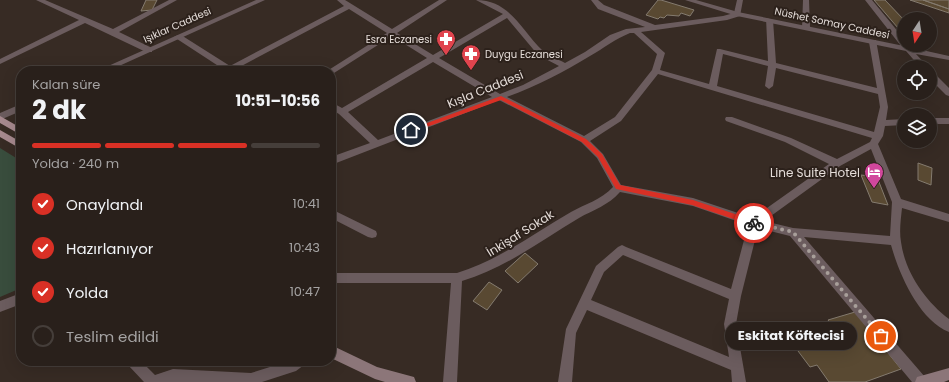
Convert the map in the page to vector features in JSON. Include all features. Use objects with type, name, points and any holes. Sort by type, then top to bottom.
[{"type":"main road","points":[[0,118],[16,129]]},
{"type":"main road","points":[[0,133],[16,143]]},
{"type":"main road","points":[[336,354],[379,378],[409,382]]},
{"type":"main road","points":[[921,382],[949,374]]},
{"type":"street","points":[[39,0],[113,32],[148,50]]},
{"type":"street","points":[[113,32],[174,0]]},
{"type":"street","name":"Işıklar Caddesi","points":[[112,66],[262,0]]},
{"type":"street","points":[[340,0],[432,58],[501,98],[584,140],[600,156],[618,188],[693,202],[754,223],[793,232],[895,241]]},
{"type":"street","points":[[336,68],[444,0]]},
{"type":"street","points":[[479,0],[508,14],[541,53],[564,66]]},
{"type":"street","points":[[594,0],[600,7],[653,27]]},
{"type":"street","name":"Nüshet Somay Caddesi","points":[[688,0],[737,14],[873,42],[897,45]]},
{"type":"street","points":[[737,14],[740,0]]},
{"type":"street","points":[[806,0],[806,28]]},
{"type":"street","points":[[868,0],[897,35]]},
{"type":"street","points":[[236,66],[348,6]]},
{"type":"street","points":[[342,112],[508,14]]},
{"type":"street","name":"Kışla Caddesi","points":[[336,159],[501,98],[526,87],[588,54],[613,37],[635,30],[701,23],[737,14]]},
{"type":"street","points":[[0,62],[85,20]]},
{"type":"street","points":[[769,20],[772,64],[769,86]]},
{"type":"street","points":[[584,140],[618,119],[656,71],[662,53],[635,30]]},
{"type":"street","points":[[178,37],[222,66]]},
{"type":"street","points":[[873,42],[884,107],[875,140],[897,202],[895,241],[901,264],[916,294],[937,318],[949,326]]},
{"type":"street","points":[[712,87],[720,51],[882,92]]},
{"type":"street","points":[[911,52],[918,60]]},
{"type":"street","name":"Nüshet Somay Caddesi","points":[[928,52],[949,58]]},
{"type":"street","points":[[656,71],[712,87],[875,140]]},
{"type":"street","points":[[937,81],[949,94]]},
{"type":"street","points":[[336,108],[376,143]]},
{"type":"street","points":[[0,118],[16,110]]},
{"type":"street","points":[[729,119],[788,140],[837,163]]},
{"type":"street","points":[[937,122],[949,121]]},
{"type":"street","points":[[880,123],[897,122]]},
{"type":"street","points":[[739,382],[730,324],[735,296],[754,223],[837,163],[875,140]]},
{"type":"street","name":"İnkişaf Sokak","points":[[336,278],[457,278],[474,274],[502,262],[570,217],[613,195],[618,188]]},
{"type":"street","points":[[897,202],[949,218]]},
{"type":"street","points":[[336,216],[372,234]]},
{"type":"street","points":[[793,232],[921,382]]},
{"type":"street","points":[[565,382],[570,333],[600,269],[622,250],[735,296]]},
{"type":"street","points":[[450,382],[457,278]]},
{"type":"street","points":[[0,307],[16,300]]},
{"type":"street","points":[[584,303],[736,366]]},
{"type":"street","points":[[137,366],[154,382],[174,378],[251,379],[293,366]]},
{"type":"green space","points":[[0,148],[16,158],[16,290],[0,297]]},
{"type":"building","points":[[146,0],[157,0],[152,10],[141,11]]},
{"type":"building","points":[[658,0],[694,10],[690,16],[681,13],[679,16],[667,15],[664,18],[660,17],[658,19],[646,15]]},
{"type":"building","points":[[874,0],[885,0],[897,13],[897,27]]},
{"type":"building","points":[[910,0],[923,0],[949,9],[949,13]]},
{"type":"building","points":[[923,0],[949,0],[949,9]]},
{"type":"building","points":[[918,163],[932,168],[931,185],[918,180]]},
{"type":"building","name":"Line Suite Hotel","points":[[861,175],[877,177],[888,205],[872,202]]},
{"type":"building","points":[[525,253],[538,264],[518,283],[505,271]]},
{"type":"building","points":[[489,282],[502,290],[487,310],[473,301]]},
{"type":"building","points":[[855,312],[901,369],[865,382],[829,382],[817,365],[810,367],[798,351],[841,337],[828,320]]},
{"type":"way so far","points":[[754,223],[793,232],[881,336]]},
{"type":"place","name":"Esra Eczanesi","points":[[446,56]]},
{"type":"place","name":"Duygu Eczanesi","points":[[471,71]]},
{"type":"place","name":"Line Suite Hotel","points":[[874,189]]},
{"type":"place","name":"Eskitat Köftecisi","points":[[881,336]]},
{"type":"route","points":[[411,130],[501,98],[584,140],[600,156],[618,188],[693,202],[754,223]]}]
